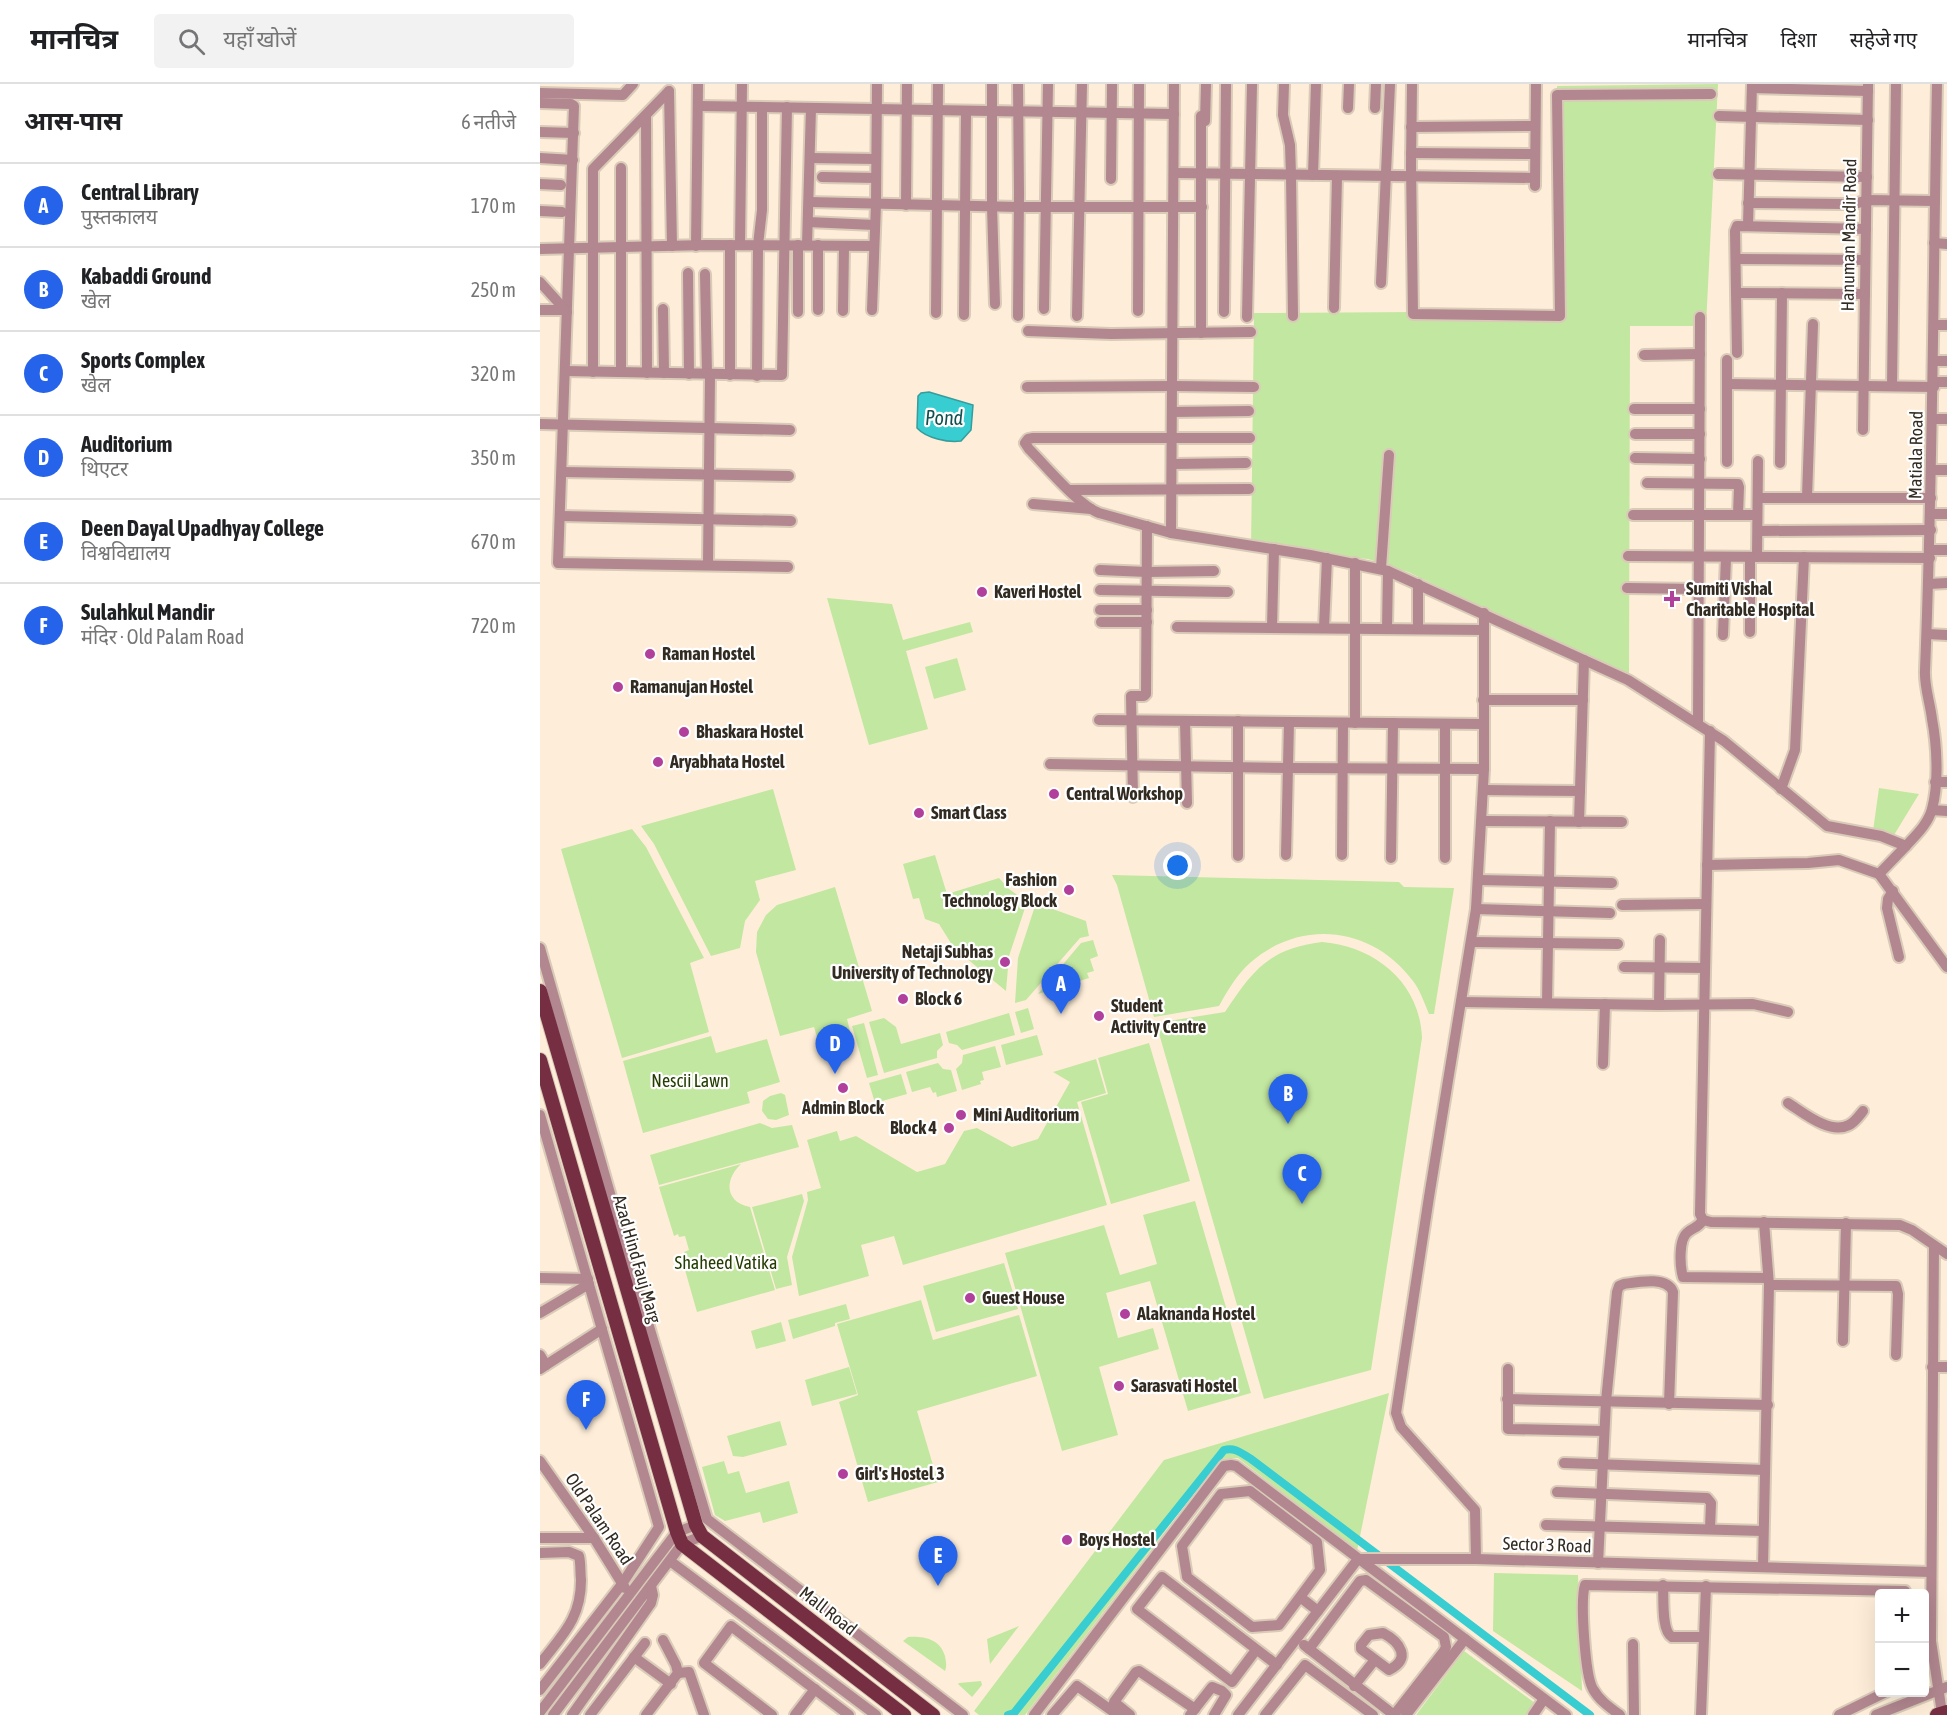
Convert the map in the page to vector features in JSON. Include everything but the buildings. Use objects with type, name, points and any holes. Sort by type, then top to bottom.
[{"type":"main road","name":"Azad Hind Fauj Marg","points":[[540,991],[701,1527]]},
{"type":"main road","name":"Azad Hind Fauj Marg","points":[[540,1060],[680,1538]]},
{"type":"main road","name":"Mall Road","points":[[701,1527],[933,1715]]},
{"type":"main road","name":"Mall Road","points":[[680,1538],[904,1715]]},
{"type":"street","points":[[540,93],[623,95],[633,84]]},
{"type":"street","points":[[696,246],[698,84]]},
{"type":"street","points":[[730,375],[742,84]]},
{"type":"street","points":[[872,310],[877,84]]},
{"type":"street","points":[[906,205],[908,84]]},
{"type":"street","points":[[936,313],[938,84]]},
{"type":"street","points":[[992,84],[995,304]]},
{"type":"street","points":[[1018,84],[1018,316]]},
{"type":"street","points":[[1044,309],[1048,84]]},
{"type":"street","points":[[1077,316],[1082,84]]},
{"type":"street","points":[[1111,179],[1112,84]]},
{"type":"street","points":[[1137,311],[1139,84]]},
{"type":"street","points":[[1171,533],[1174,84]]},
{"type":"street","points":[[1201,333],[1203,118],[1206,84]]},
{"type":"street","points":[[1224,312],[1226,84]]},
{"type":"street","points":[[1247,317],[1252,84]]},
{"type":"street","points":[[1284,84],[1283,115],[1290,145],[1293,316]]},
{"type":"street","points":[[1313,175],[1316,84]]},
{"type":"street","points":[[1348,108],[1349,84]]},
{"type":"street","points":[[1375,108],[1376,84]]},
{"type":"street","points":[[1381,283],[1390,84]]},
{"type":"street","points":[[1412,84],[1413,314],[1560,316],[1557,95],[1711,94]]},
{"type":"street","points":[[1174,173],[1386,176],[1535,182],[1536,84]]},
{"type":"street","points":[[1892,386],[1896,84]]},
{"type":"street","name":"Matiala Road","points":[[1932,810],[1936,750],[1925,680],[1931,530],[1934,300],[1940,273],[1934,243],[1936,84]]},
{"type":"street","points":[[1748,225],[1752,86],[1868,87]]},
{"type":"street","name":"Hanuman Mandir Road","points":[[1863,430],[1868,87]]},
{"type":"street","points":[[593,372],[593,169],[669,91],[672,246]]},
{"type":"street","points":[[540,103],[573,105],[574,133],[566,311],[561,516],[557,560],[561,564],[788,567]]},
{"type":"street","points":[[698,106],[1174,114]]},
{"type":"street","points":[[757,375],[758,245],[762,210],[762,107]]},
{"type":"street","points":[[565,371],[730,375],[780,375],[783,372],[787,107]]},
{"type":"street","points":[[798,312],[808,245],[811,108]]},
{"type":"street","points":[[964,315],[966,111]]},
{"type":"street","points":[[646,116],[647,373]]},
{"type":"street","points":[[1719,116],[1868,120]]},
{"type":"street","points":[[1411,127],[1535,126]]},
{"type":"street","points":[[540,132],[574,133]]},
{"type":"street","points":[[1411,153],[1535,154]]},
{"type":"street","points":[[540,158],[573,160]]},
{"type":"street","points":[[810,158],[876,159]]},
{"type":"street","points":[[621,168],[621,372]]},
{"type":"street","points":[[1718,174],[1867,177]]},
{"type":"street","points":[[1334,308],[1337,176]]},
{"type":"street","points":[[822,177],[876,178]]},
{"type":"street","points":[[540,184],[561,185]]},
{"type":"street","points":[[1935,187],[1947,187]]},
{"type":"street","points":[[1748,204],[1844,204],[1867,200],[1935,201]]},
{"type":"street","points":[[809,202],[1019,207],[1202,207]]},
{"type":"street","points":[[540,212],[562,212]]},
{"type":"street","points":[[1935,213],[1947,213]]},
{"type":"street","points":[[808,222],[875,225]]},
{"type":"street","points":[[1737,353],[1735,231],[1739,225],[1866,229]]},
{"type":"street","points":[[1934,243],[1947,243]]},
{"type":"street","points":[[540,249],[735,245],[874,246]]},
{"type":"street","points":[[808,245],[818,310]]},
{"type":"street","points":[[843,311],[844,247]]},
{"type":"street","points":[[1736,259],[1865,260]]},
{"type":"street","points":[[688,273],[689,374]]},
{"type":"street","points":[[705,274],[710,427],[708,565]]},
{"type":"street","points":[[540,282],[566,311]]},
{"type":"street","points":[[1736,293],[1864,294]]},
{"type":"street","points":[[1780,463],[1782,293]]},
{"type":"street","points":[[1934,300],[1947,300]]},
{"type":"street","points":[[663,309],[664,373]]},
{"type":"street","points":[[540,310],[566,311]]},
{"type":"street","points":[[1698,723],[1700,316]]},
{"type":"street","points":[[1808,497],[1813,324]]},
{"type":"street","points":[[1934,325],[1947,325]]},
{"type":"street","points":[[1028,331],[1173,334],[1251,332]]},
{"type":"street","points":[[1644,355],[1700,354]]},
{"type":"street","points":[[1727,360],[1727,462]]},
{"type":"street","points":[[1934,361],[1947,361]]},
{"type":"street","points":[[1727,384],[1892,386],[1947,382]]},
{"type":"street","points":[[1027,387],[1254,387]]},
{"type":"street","points":[[1634,409],[1700,409]]},
{"type":"street","points":[[1172,412],[1249,411]]},
{"type":"street","points":[[1933,419],[1947,420]]},
{"type":"street","points":[[540,424],[790,430]]},
{"type":"street","points":[[1635,434],[1700,434]]},
{"type":"street","points":[[1091,509],[1029,450],[1026,440],[1033,438],[1250,438]]},
{"type":"street","points":[[1387,629],[1385,570],[1389,455]]},
{"type":"street","points":[[1635,458],[1700,459]]},
{"type":"street","points":[[1750,632],[1754,557],[1758,531],[1758,461]]},
{"type":"street","points":[[1172,464],[1246,463]]},
{"type":"street","points":[[1932,470],[1947,470]]},
{"type":"street","points":[[562,472],[789,476]]},
{"type":"street","points":[[1647,483],[1738,484],[1738,515]]},
{"type":"street","points":[[1070,490],[1249,489]]},
{"type":"street","points":[[1758,498],[1931,498]]},
{"type":"street","points":[[1033,504],[1091,509],[1171,533],[1327,558],[1385,570],[1628,680],[1710,731],[1827,826],[1881,836],[1906,846]]},
{"type":"street","points":[[1931,513],[1947,514]]},
{"type":"street","points":[[1633,515],[1757,515]]},
{"type":"street","points":[[561,516],[791,521]]},
{"type":"street","points":[[1133,797],[1131,696],[1146,694],[1147,526]]},
{"type":"street","points":[[1758,531],[1931,530]]},
{"type":"street","points":[[1272,627],[1274,549]]},
{"type":"street","points":[[1628,556],[1804,557],[1930,554],[1947,550]]},
{"type":"street","points":[[1723,635],[1726,557]]},
{"type":"street","points":[[1781,789],[1796,750],[1804,557]]},
{"type":"street","points":[[1324,628],[1327,558]]},
{"type":"street","points":[[1355,564],[1355,723]]},
{"type":"street","points":[[1100,570],[1214,571]]},
{"type":"street","points":[[1929,584],[1947,583]]},
{"type":"street","points":[[1418,584],[1418,629]]},
{"type":"street","points":[[1628,588],[1698,589]]},
{"type":"street","points":[[1100,590],[1228,592]]},
{"type":"street","points":[[1101,610],[1147,616]]},
{"type":"street","points":[[1476,1559],[1475,1510],[1401,1427],[1396,1413],[1476,909],[1484,769],[1482,724],[1484,613]]},
{"type":"street","points":[[1101,622],[1147,616]]},
{"type":"street","points":[[1177,627],[1484,630]]},
{"type":"street","points":[[1927,634],[1947,635]]},
{"type":"street","points":[[1579,822],[1584,660]]},
{"type":"street","points":[[1483,700],[1583,700]]},
{"type":"street","points":[[1099,720],[1482,724]]},
{"type":"street","points":[[1185,721],[1187,803]]},
{"type":"street","points":[[1238,722],[1238,856]]},
{"type":"street","points":[[1286,855],[1288,722]]},
{"type":"street","points":[[1342,855],[1343,723]]},
{"type":"street","points":[[1392,858],[1393,723]]},
{"type":"street","points":[[1445,724],[1445,858]]},
{"type":"street","points":[[1710,731],[1700,1214],[1703,1220],[1711,1222],[1900,1225],[1946,1252]]},
{"type":"street","points":[[1050,764],[1484,769]]},
{"type":"street","points":[[1935,782],[1947,782]]},
{"type":"street","points":[[1483,790],[1580,791]]},
{"type":"street","points":[[1879,874],[1926,822],[1932,810],[1947,811]]},
{"type":"street","points":[[1482,821],[1622,822]]},
{"type":"street","points":[[1548,1003],[1550,821]]},
{"type":"street","points":[[1707,866],[1839,860],[1879,874],[1947,967]]},
{"type":"street","points":[[1479,880],[1612,883]]},
{"type":"street","points":[[1893,891],[1888,899],[1887,908],[1899,957]]},
{"type":"street","points":[[1622,904],[1706,904]]},
{"type":"street","points":[[1476,909],[1610,913]]},
{"type":"street","points":[[1659,1005],[1660,940]]},
{"type":"street","points":[[1472,942],[1617,944]]},
{"type":"street","points":[[540,948],[629,1260],[701,1527],[963,1715]]},
{"type":"street","points":[[1624,967],[1705,968]]},
{"type":"street","points":[[1461,1002],[1754,1005],[1788,1012]]},
{"type":"street","points":[[1603,1064],[1605,1004]]},
{"type":"street","points":[[1788,1103],[1819,1122],[1837,1127],[1846,1126],[1863,1112]]},
{"type":"street","points":[[540,1115],[659,1524],[658,1532],[622,1584],[540,1690]]},
{"type":"street","points":[[540,1160],[553,1160]]},
{"type":"street","points":[[1703,1220],[1698,1227],[1686,1233],[1683,1239],[1683,1277],[1896,1286],[1898,1294],[1896,1355]]},
{"type":"street","points":[[1763,1567],[1768,1405],[1768,1282],[1764,1222]]},
{"type":"street","points":[[1843,1341],[1846,1223]]},
{"type":"street","points":[[1929,1619],[1934,1246]]},
{"type":"street","points":[[540,1278],[589,1281]]},
{"type":"street","points":[[540,1313],[589,1281]]},
{"type":"street","points":[[1598,1563],[1606,1401],[1619,1286],[1623,1284],[1659,1282],[1671,1286],[1673,1292],[1669,1404]]},
{"type":"street","points":[[542,1363],[602,1329]]},
{"type":"street","points":[[1932,1366],[1947,1367]]},
{"type":"street","points":[[1508,1369],[1507,1427],[1512,1431],[1604,1431]]},
{"type":"street","points":[[1507,1399],[1768,1405]]},
{"type":"street","name":"Old Palam Road","points":[[540,1461],[594,1538],[630,1595]]},
{"type":"street","points":[[1564,1463],[1765,1470]]},
{"type":"street","points":[[1034,1715],[1224,1466],[1231,1465],[1236,1466],[1566,1715]]},
{"type":"street","points":[[1250,1491],[1317,1542],[1320,1570],[1300,1597],[1279,1624],[1252,1627],[1187,1577],[1182,1546],[1221,1494],[1250,1491]]},
{"type":"street","points":[[1557,1492],[1709,1498],[1711,1503],[1710,1530]]},
{"type":"street","points":[[1546,1525],[1763,1531]]},
{"type":"street","points":[[540,1712],[630,1595],[680,1538],[701,1527]]},
{"type":"street","points":[[540,1538],[594,1538]]},
{"type":"street","points":[[553,1715],[670,1561],[680,1538]]},
{"type":"street","points":[[540,1553],[569,1552],[579,1556],[580,1561],[580,1603],[576,1615],[542,1656],[559,1666]]},
{"type":"street","points":[[1238,1715],[1358,1559]]},
{"type":"street","name":"Sector 3 Road","points":[[1358,1559],[1476,1559],[1931,1572]]},
{"type":"street","points":[[670,1561],[876,1715]]},
{"type":"street","points":[[1256,1650],[1232,1682],[1137,1610],[1162,1577],[1276,1665]]},
{"type":"street","points":[[1296,1640],[1394,1715],[1446,1647],[1444,1637],[1366,1580],[1360,1581],[1309,1649]]},
{"type":"street","points":[[1620,1715],[1604,1704],[1592,1687],[1587,1670],[1583,1589],[1585,1585],[1875,1590]]},
{"type":"street","points":[[1663,1585],[1665,1628],[1668,1635],[1704,1637]]},
{"type":"street","points":[[573,1715],[651,1603],[653,1595],[651,1586]]},
{"type":"street","points":[[1701,1715],[1706,1586]]},
{"type":"street","points":[[1300,1597],[1318,1611]]},
{"type":"street","points":[[646,1715],[670,1684],[684,1672],[704,1663],[731,1626],[849,1715]]},
{"type":"street","points":[[1406,1715],[1465,1639]]},
{"type":"street","points":[[663,1640],[676,1665],[684,1672],[704,1715]]},
{"type":"street","points":[[590,1715],[645,1642]]},
{"type":"street","points":[[1928,1643],[1942,1689],[1942,1713]]},
{"type":"street","points":[[1633,1644],[1634,1715]]},
{"type":"street","points":[[795,1715],[828,1657]]},
{"type":"street","points":[[634,1658],[670,1684]]},
{"type":"street","points":[[1354,1686],[1374,1661]]},
{"type":"street","points":[[704,1663],[772,1715]]},
{"type":"street","points":[[1265,1715],[1305,1665],[1373,1715]]},
{"type":"street","points":[[1130,1715],[1114,1702],[1136,1671],[1193,1712],[1212,1687],[1215,1687],[1222,1691],[1226,1698],[1214,1715]]},
{"type":"street","points":[[1052,1715],[1077,1686],[1118,1715]]},
{"type":"street","points":[[1876,1715],[1942,1689]]},
{"type":"street","points":[[1839,1715],[1876,1697]]},
{"type":"street","points":[[1533,1715],[1544,1699]]},
{"type":"green space","points":[[1718,84],[1706,326],[1630,326],[1629,678],[1408,572],[1368,559],[1251,549],[1254,313],[1560,311],[1557,86]]},
{"type":"green space","points":[[827,598],[892,604],[903,640],[970,622],[973,632],[906,651],[928,729],[869,745]]},
{"type":"green space","points":[[957,658],[966,690],[934,699],[925,667]]},
{"type":"green space","points":[[1879,788],[1919,794],[1894,835],[1873,831]]},
{"type":"green space","points":[[773,789],[796,870],[755,881],[760,900],[745,921],[740,948],[711,956],[654,844],[641,826]]},
{"type":"green space","points":[[632,829],[646,847],[704,958],[690,963],[709,1032],[622,1058],[561,849]]},
{"type":"green space","points":[[935,855],[947,894],[999,878],[1009,889],[1027,902],[1009,956],[1006,991],[954,948],[939,924],[925,919],[919,898],[913,899],[903,864]]},
{"type":"green space","points":[[1112,875],[1399,882],[1404,887],[1454,888],[1434,1014],[1429,1014],[1413,981],[1397,963],[1378,949],[1358,940],[1336,935],[1314,934],[1292,939],[1271,948],[1251,962],[1229,988],[1219,1006],[1154,1017],[1117,885]]},
{"type":"green space","points":[[835,887],[872,1011],[847,1019],[851,1035],[819,1044],[814,1027],[780,1036],[756,952],[757,932],[766,915],[777,905]]},
{"type":"green space","points":[[1036,903],[1086,921],[1089,936],[1080,938],[1026,1000],[1015,1003],[1018,958]]},
{"type":"green space","points":[[1093,940],[1098,956],[1090,959],[1094,971],[1087,973],[1089,978],[1038,994],[1081,943]]},
{"type":"green space","points":[[1322,942],[1359,951],[1376,959],[1391,970],[1413,1000],[1422,1038],[1371,1370],[1264,1399],[1156,1023],[1225,1012],[1244,984],[1275,956],[1303,945]]},
{"type":"green space","points":[[1028,1008],[1034,1029],[1021,1033],[1015,1012]]},
{"type":"green space","points":[[1009,1013],[1015,1035],[962,1050],[957,1045],[949,1043],[946,1032]]},
{"type":"green space","points":[[884,1018],[896,1027],[901,1044],[940,1033],[943,1045],[937,1051],[937,1058],[884,1073],[869,1022]]},
{"type":"green space","points":[[864,1023],[878,1075],[867,1078],[852,1026]]},
{"type":"green space","points":[[1037,1035],[1043,1055],[1006,1065],[1001,1045]]},
{"type":"green space","name":"Nescii Lawn","points":[[711,1036],[716,1053],[767,1039],[780,1082],[747,1092],[750,1103],[643,1133],[623,1061]]},
{"type":"green space","points":[[1149,1043],[1190,1181],[1111,1204],[1081,1102],[1108,1094],[1098,1058]]},
{"type":"green space","points":[[995,1046],[1001,1067],[982,1072],[984,1080],[980,1081],[981,1084],[962,1090],[956,1069],[962,1063],[963,1055]]},
{"type":"green space","points":[[1096,1059],[1106,1093],[1077,1102],[1107,1205],[903,1265],[894,1236],[861,1245],[869,1276],[799,1296],[792,1257],[808,1200],[807,1192],[821,1188],[807,1140],[837,1131],[840,1141],[856,1136],[917,1172],[945,1164],[964,1131],[977,1128],[1012,1147],[1038,1139],[1070,1082],[1053,1072]]},
{"type":"green space","points":[[938,1063],[943,1069],[951,1070],[957,1091],[937,1097],[936,1092],[933,1093],[930,1087],[912,1092],[906,1072]]},
{"type":"green space","points":[[901,1074],[907,1094],[875,1103],[869,1083]]},
{"type":"green space","points":[[781,1093],[785,1095],[789,1115],[776,1120],[768,1119],[762,1111],[763,1101]]},
{"type":"green space","name":"Nescii Lawn","points":[[760,1123],[772,1128],[792,1125],[799,1147],[659,1185],[650,1155]]},
{"type":"green space","name":"Shaheed Vatika","points":[[741,1164],[732,1177],[730,1190],[736,1200],[750,1207],[775,1290],[697,1312],[681,1256],[689,1250],[685,1236],[679,1237],[678,1234],[674,1236],[659,1187]]},
{"type":"green space","points":[[802,1194],[804,1201],[787,1257],[792,1285],[776,1289],[752,1207]]},
{"type":"green space","points":[[1195,1201],[1251,1393],[1188,1411],[1150,1281],[1106,1293],[1118,1338],[1153,1328],[1159,1349],[1099,1367],[1118,1435],[1062,1451],[1005,1253],[1104,1225],[1120,1275],[1157,1264],[1143,1215]]},
{"type":"green space","points":[[1004,1263],[1018,1309],[936,1332],[923,1286]]},
{"type":"green space","points":[[921,1300],[933,1340],[1019,1315],[1037,1376],[917,1411],[938,1482],[868,1502],[839,1402],[858,1395],[837,1324]]},
{"type":"green space","points":[[846,1304],[850,1319],[793,1339],[788,1320]]},
{"type":"green space","points":[[781,1322],[786,1341],[756,1349],[751,1331]]},
{"type":"green space","points":[[849,1367],[857,1394],[812,1406],[805,1380]]},
{"type":"green space","points":[[1389,1393],[1357,1551],[1238,1458],[1220,1459],[1025,1715],[979,1715],[974,1711],[1164,1460]]},
{"type":"green space","points":[[780,1421],[787,1445],[743,1457],[733,1456],[727,1436]]},
{"type":"green space","points":[[724,1461],[728,1474],[739,1471],[746,1493],[789,1481],[798,1513],[763,1523],[760,1512],[725,1521],[715,1515],[702,1467]]},
{"type":"green space","points":[[1494,1573],[1578,1575],[1582,1691],[1493,1631]]},
{"type":"green space","points":[[1019,1626],[990,1664],[987,1639]]},
{"type":"green space","points":[[908,1637],[920,1637],[935,1642],[943,1650],[945,1671],[903,1641]]},
{"type":"green space","points":[[1464,1651],[1535,1703],[1526,1715],[1416,1715]]},
{"type":"green space","points":[[981,1681],[982,1685],[972,1697],[958,1684],[959,1683]]},
{"type":"water","name":"Pond","points":[[929,392],[973,405],[971,430],[961,441],[938,439],[926,435],[917,428],[918,396]]},
{"type":"waterway","points":[[1008,1715],[1014,1713],[1224,1450],[1228,1449],[1238,1451],[1251,1459],[1590,1715]]},
{"type":"place","name":"Kaveri Hostel","points":[[982,592]]},
{"type":"place","name":"Sumiti Vishal Charitable Hospital","points":[[1672,599]]},
{"type":"place","name":"Raman Hostel","points":[[650,654]]},
{"type":"place","name":"Ramanujan Hostel","points":[[618,687]]},
{"type":"place","name":"Bhaskara Hostel","points":[[684,732]]},
{"type":"place","name":"Aryabhata Hostel","points":[[658,762]]},
{"type":"place","name":"Central Workshop","points":[[1054,794]]},
{"type":"place","name":"Smart Class","points":[[919,813]]},
{"type":"place","name":"Fashion Technology Block","points":[[1069,890]]},
{"type":"place","name":"Netaji Subhas University of Technology","points":[[1005,962]]},
{"type":"place","name":"Block 6","points":[[903,999]]},
{"type":"place","name":"Central Library","points":[[1061,1014]]},
{"type":"place","name":"Student Activity Centre","points":[[1099,1016]]},
{"type":"place","name":"Auditorium","points":[[835,1074]]},
{"type":"place","name":"Admin Block","points":[[843,1088]]},
{"type":"place","name":"Mini Auditorium","points":[[961,1115]]},
{"type":"place","name":"Kabaddi Ground","points":[[1288,1124]]},
{"type":"place","name":"Block 4","points":[[949,1128]]},
{"type":"place","name":"Sports Complex","points":[[1302,1204]]},
{"type":"place","name":"Guest House","points":[[970,1298]]},
{"type":"place","name":"Alaknanda Hostel","points":[[1125,1314]]},
{"type":"place","name":"Sarasvati Hostel","points":[[1119,1386]]},
{"type":"place","name":"Sulahkul Mandir","points":[[586,1430]]},
{"type":"place","name":"Girl's Hostel 3","points":[[843,1474]]},
{"type":"place","name":"Boys Hostel","points":[[1067,1540]]},
{"type":"place","name":"Deen Dayal Upadhyay College","points":[[938,1586]]}]
